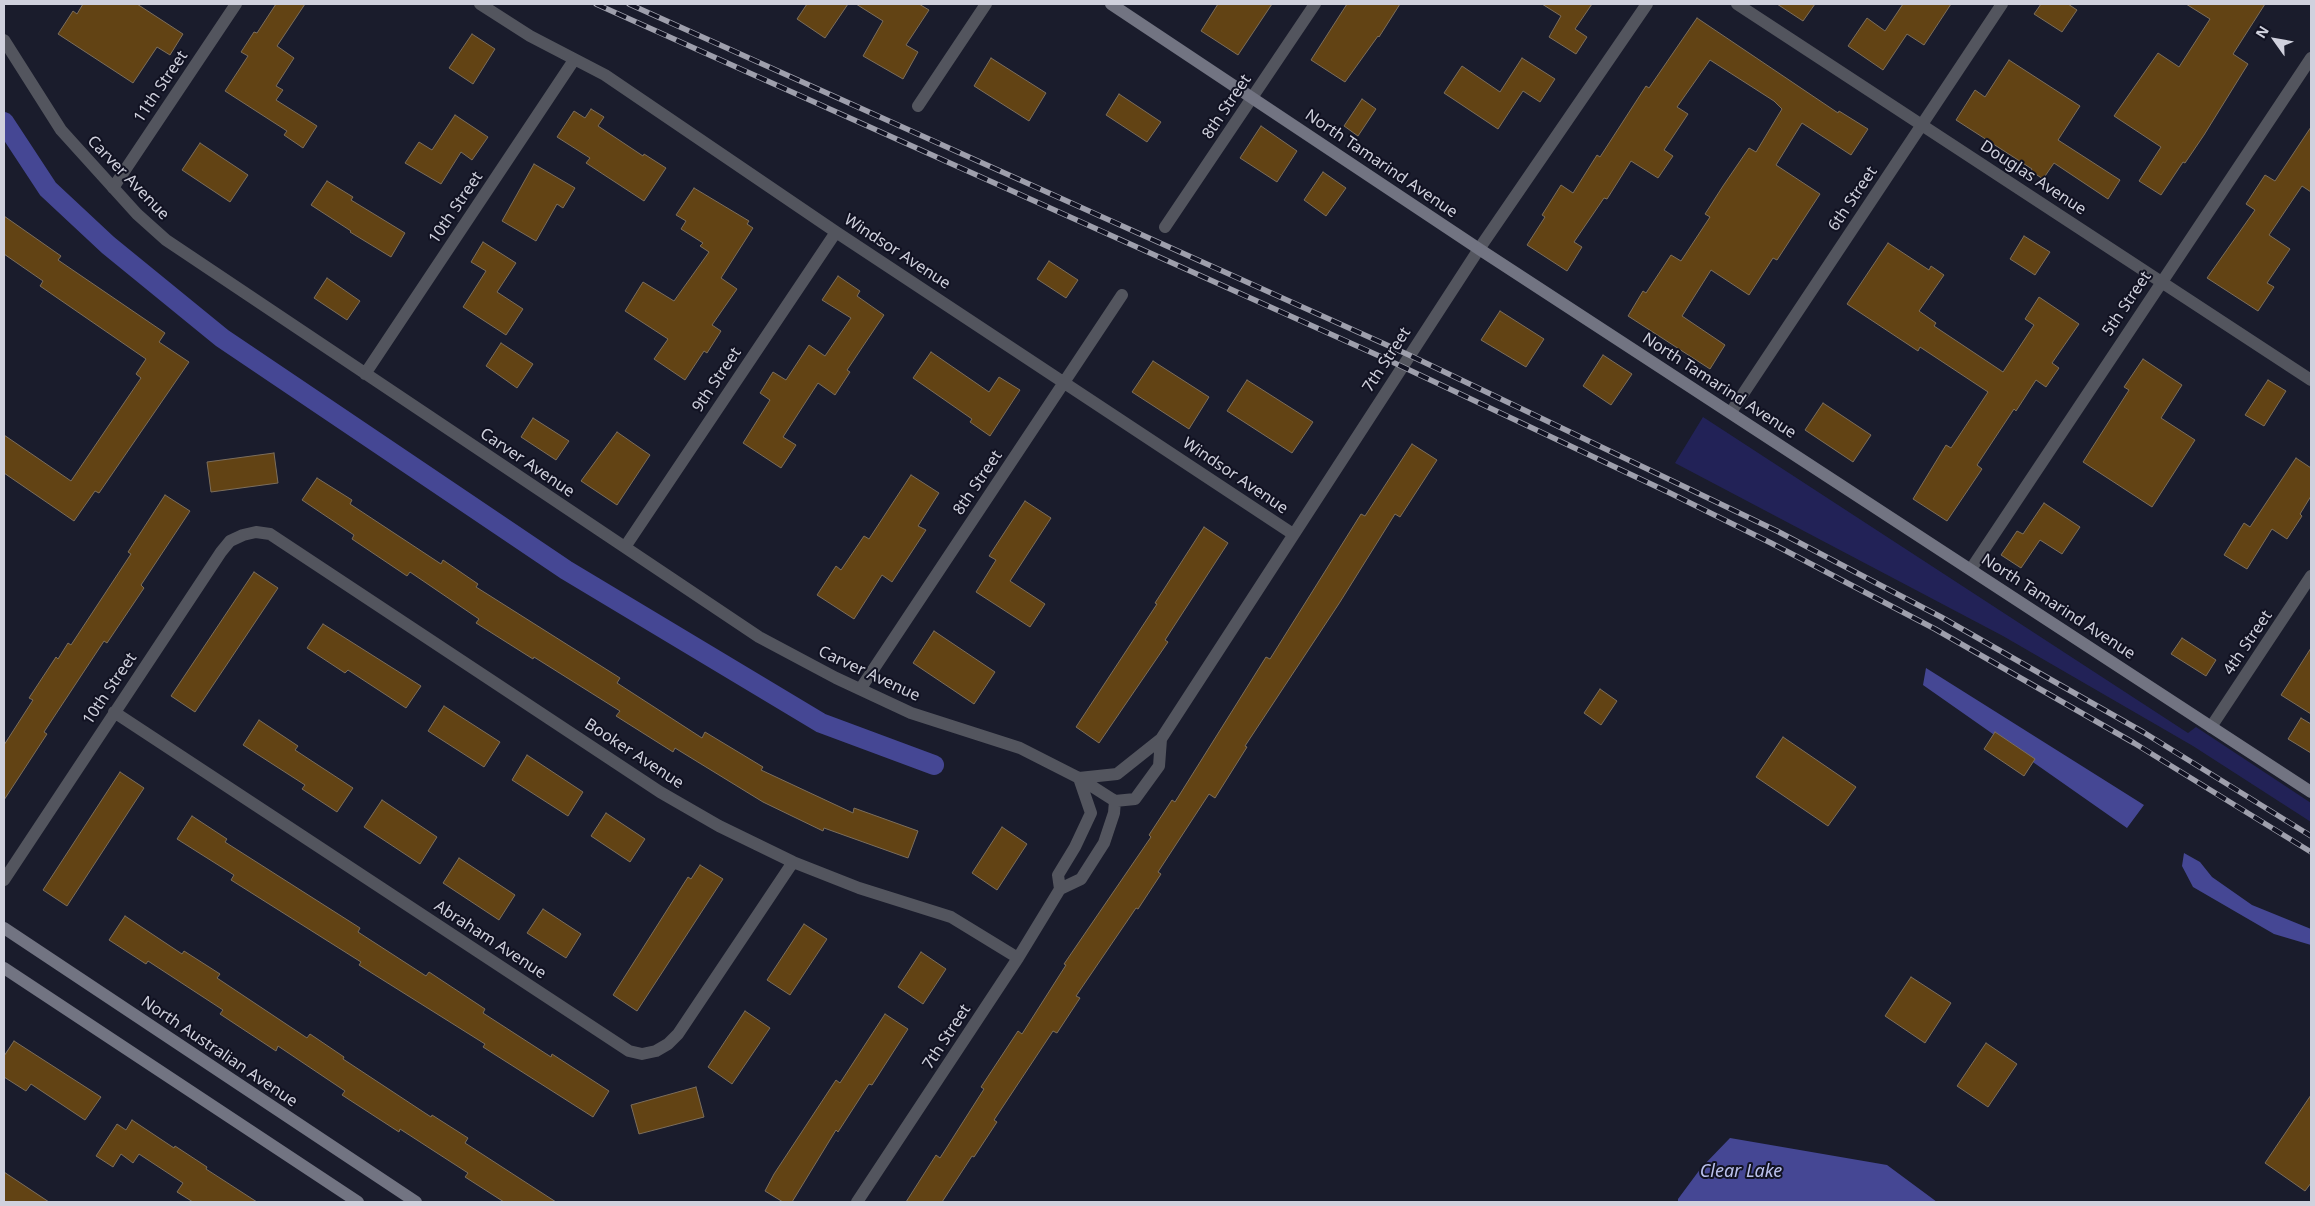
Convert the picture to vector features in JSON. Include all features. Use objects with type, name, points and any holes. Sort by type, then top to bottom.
[{"type":"street","name":"11th Street","points":[[113,188],[236,4]]},
{"type":"street","name":"Windsor Avenue","points":[[480,4],[530,36],[605,75],[836,232],[1292,534]]},
{"type":"street","points":[[918,106],[986,4]]},
{"type":"street","name":"North Tamarind Avenue","points":[[1111,4],[1479,249],[2311,792]]},
{"type":"street","name":"8th Street","points":[[1165,227],[1316,4]]},
{"type":"street","name":"7th Street","points":[[857,1202],[1018,958],[1060,889],[1058,875],[1075,848],[1091,813],[1079,778],[1117,774],[1161,740],[1292,534],[1479,249],[1647,4]]},
{"type":"street","name":"Douglas Avenue","points":[[1736,4],[2311,380]]},
{"type":"street","name":"6th Street","points":[[1730,412],[2002,4]]},
{"type":"street","name":"Carver Avenue","points":[[4,40],[60,130],[136,214],[166,240],[759,636],[836,678],[911,712],[1020,748],[1079,778],[1115,801]]},
{"type":"street","name":"5th Street","points":[[1971,570],[2311,58]]},
{"type":"street","name":"10th Street","points":[[365,374],[574,60]]},
{"type":"street","name":"9th Street","points":[[625,547],[836,232]]},
{"type":"street","name":"8th Street","points":[[861,688],[1122,295]]},
{"type":"street","name":"10th Street","points":[[4,880],[221,552],[230,541],[256,532]]},
{"type":"street","name":"Booker Avenue","points":[[256,532],[270,534],[660,792],[719,826],[793,862],[859,888],[951,917],[966,924],[1018,958]]},
{"type":"street","name":"4th Street","points":[[2211,727],[2311,576]]},
{"type":"street","name":"Abraham Avenue","points":[[114,712],[629,1051],[642,1054],[656,1051],[668,1044],[678,1034],[793,862]]},
{"type":"street","name":"7th Street","points":[[1115,801],[1135,799],[1159,766],[1161,740]]},
{"type":"street","points":[[1060,889],[1081,879],[1104,843],[1114,813],[1115,801]]},
{"type":"street","name":"North Australian Avenue","points":[[4,928],[416,1202]]},
{"type":"street","points":[[4,968],[358,1202]]},
{"type":"shaded area","points":[[1703,417],[2188,733],[2196,727],[2311,803],[2311,822],[2193,746],[2003,636],[1675,463]]},
{"type":"water","points":[[1926,668],[2144,805],[2127,828],[1923,685]]},
{"type":"water","points":[[2184,853],[2200,862],[2212,877],[2252,905],[2311,929],[2311,945],[2274,934],[2193,887],[2182,866]]},
{"type":"water","name":"Clear Lake","points":[[1730,1138],[1887,1165],[1937,1202],[1678,1202],[1678,1199],[1701,1168]]},
{"type":"building","points":[[83,4],[137,4],[183,34],[170,55],[157,47],[133,83],[58,34],[73,11],[77,14]]},
{"type":"building","points":[[276,4],[305,4],[277,46],[294,58],[276,86],[283,90],[276,100],[317,126],[303,148],[284,135],[287,131],[225,91],[248,56],[241,52],[254,32],[257,33]]},
{"type":"building","points":[[807,4],[848,4],[825,38],[797,19]]},
{"type":"building","points":[[856,4],[919,4],[929,10],[906,45],[918,52],[903,79],[863,56],[883,21]]},
{"type":"building","points":[[1218,4],[1272,4],[1238,55],[1201,31]]},
{"type":"building","points":[[1347,4],[1400,4],[1379,37],[1345,82],[1311,60]]},
{"type":"building","points":[[1542,4],[1592,4],[1575,29],[1587,37],[1576,54],[1549,37],[1561,16]]},
{"type":"building","points":[[1777,4],[1815,4],[1803,21]]},
{"type":"building","points":[[1903,4],[1951,4],[1924,45],[1907,34],[1883,70],[1848,46],[1867,18],[1885,31]]},
{"type":"building","points":[[2041,4],[2068,4],[2077,10],[2062,32],[2034,14]]},
{"type":"building","points":[[2186,4],[2265,4],[2233,54],[2248,64],[2204,135],[2161,195],[2139,181],[2161,147],[2114,116],[2158,53],[2179,67],[2210,19]]},
{"type":"building","points":[[1697,18],[1838,113],[1839,111],[1868,129],[1851,155],[1802,123],[1776,165],[1820,194],[1777,260],[1773,258],[1749,295],[1711,270],[1682,316],[1725,345],[1710,369],[1628,316],[1643,291],[1646,293],[1671,255],[1681,261],[1710,217],[1705,214],[1749,148],[1756,152],[1782,109],[1774,101],[1710,60],[1677,107],[1688,114],[1664,150],[1673,156],[1658,178],[1631,161],[1607,199],[1604,198],[1574,242],[1582,247],[1567,271],[1527,245],[1545,217],[1542,215],[1561,185],[1573,193],[1597,155],[1600,157],[1646,86],[1649,88]]},
{"type":"building","points":[[472,34],[495,49],[473,84],[449,68]]},
{"type":"building","points":[[991,58],[1046,93],[1029,121],[974,86]]},
{"type":"building","points":[[1522,58],[1555,79],[1540,102],[1523,91],[1498,129],[1444,93],[1462,66],[1500,92]]},
{"type":"building","points":[[2009,60],[2080,106],[2058,140],[2120,180],[2108,199],[2054,163],[2043,179],[2031,171],[2032,169],[1956,120],[1975,90],[1985,97]]},
{"type":"building","points":[[1119,94],[1161,122],[1147,142],[1106,115]]},
{"type":"building","points":[[1362,99],[1376,109],[1358,136],[1344,126]]},
{"type":"building","points":[[591,109],[604,117],[598,126],[643,156],[644,154],[666,168],[644,201],[586,163],[590,158],[557,137],[574,111],[585,118]]},
{"type":"building","points":[[455,115],[488,137],[472,160],[461,152],[441,184],[405,163],[419,142],[432,150]]},
{"type":"building","points":[[1261,126],[1297,151],[1277,182],[1240,158]]},
{"type":"building","points":[[2311,127],[2311,192],[2302,186],[2269,235],[2290,249],[2267,283],[2274,287],[2258,311],[2207,278],[2255,210],[2246,204],[2265,175],[2275,181]]},
{"type":"building","points":[[200,143],[248,175],[230,202],[182,170]]},
{"type":"building","points":[[534,164],[575,188],[563,208],[557,204],[536,241],[502,221]]},
{"type":"building","points":[[1323,172],[1346,188],[1326,216],[1304,200]]},
{"type":"building","points":[[327,181],[353,197],[351,200],[405,233],[391,257],[311,205]]},
{"type":"building","points":[[694,188],[749,221],[747,224],[753,228],[721,278],[737,289],[712,325],[721,331],[707,353],[704,351],[685,380],[654,359],[668,339],[625,311],[643,282],[674,301],[709,252],[700,246],[703,243],[681,229],[686,221],[676,215]]},
{"type":"building","points":[[4,216],[61,256],[58,260],[165,333],[159,342],[189,362],[99,493],[95,491],[74,521],[4,473],[4,435],[71,481],[141,378],[136,374],[146,359],[40,286],[43,281],[4,254]]},
{"type":"building","points":[[2024,236],[2050,252],[2035,275],[2010,259]]},
{"type":"building","points":[[483,242],[516,263],[497,292],[523,309],[506,335],[463,307],[486,271],[471,262]]},
{"type":"building","points":[[1888,243],[1929,270],[1931,266],[1944,275],[1919,311],[1936,323],[1934,326],[2003,372],[2034,325],[2025,319],[2039,297],[2079,324],[2052,363],[2059,368],[2046,387],[2036,380],[2016,411],[2014,409],[1977,465],[1982,469],[1947,521],[1913,499],[1946,445],[1951,448],[1988,392],[1920,347],[1918,351],[1847,304]]},
{"type":"building","points":[[1049,261],[1078,280],[1066,298],[1037,279]]},
{"type":"building","points":[[838,276],[860,291],[857,296],[884,315],[847,370],[850,372],[835,395],[818,383],[783,437],[796,445],[781,468],[743,443],[770,400],[760,393],[773,372],[786,380],[809,345],[825,356],[851,318],[822,300]]},
{"type":"building","points":[[327,278],[360,301],[347,320],[314,298]]},
{"type":"building","points":[[1500,311],[1544,339],[1526,367],[1481,340]]},
{"type":"building","points":[[501,343],[533,364],[517,388],[486,366]]},
{"type":"building","points":[[931,352],[989,392],[999,377],[1020,390],[990,436],[970,422],[972,419],[913,378]]},
{"type":"building","points":[[1603,355],[1632,374],[1611,405],[1583,386]]},
{"type":"building","points":[[2143,359],[2182,385],[2161,418],[2195,440],[2152,507],[2083,462],[2129,390],[2124,387]]},
{"type":"building","points":[[1153,361],[1209,397],[1189,429],[1132,392]]},
{"type":"building","points":[[1247,380],[1313,422],[1292,453],[1227,411]]},
{"type":"building","points":[[2268,380],[2286,391],[2264,426],[2245,415]]},
{"type":"building","points":[[1823,403],[1871,435],[1853,462],[1805,430]]},
{"type":"building","points":[[533,418],[569,441],[556,460],[521,437]]},
{"type":"building","points":[[617,432],[650,455],[617,505],[581,481]]},
{"type":"building","points":[[1412,444],[1437,460],[1400,517],[1395,514],[1340,602],[1245,746],[1247,747],[1215,798],[1209,794],[1158,872],[1161,874],[1138,909],[1136,908],[1076,996],[1080,998],[1057,1033],[1053,1031],[994,1120],[997,1122],[942,1202],[906,1202],[936,1155],[940,1158],[984,1089],[981,1087],[1018,1031],[1022,1034],[1066,965],[1064,964],[1151,837],[1149,835],[1172,800],[1175,802],[1266,657],[1270,659],[1361,514],[1365,516]]},
{"type":"building","points":[[274,453],[278,483],[211,492],[207,462]]},
{"type":"building","points":[[2296,458],[2311,468],[2311,496],[2300,514],[2302,516],[2287,539],[2272,529],[2247,569],[2224,555],[2244,523],[2250,527]]},
{"type":"building","points":[[911,475],[939,493],[918,526],[926,530],[892,582],[882,575],[854,619],[817,595],[836,566],[841,570],[864,536],[869,539]]},
{"type":"building","points":[[317,478],[352,500],[350,504],[441,564],[443,560],[478,584],[476,587],[620,678],[617,683],[702,738],[705,732],[763,767],[761,770],[853,813],[854,808],[918,831],[908,858],[824,828],[823,831],[763,802],[675,748],[673,752],[616,716],[620,711],[476,623],[479,619],[410,572],[407,576],[352,539],[354,535],[302,500]]},
{"type":"building","points":[[165,495],[190,511],[141,585],[144,588],[107,643],[104,641],[44,732],[47,734],[4,800],[4,745],[33,700],[29,698],[56,657],[58,659],[68,643],[71,645],[131,554],[128,552]]},
{"type":"building","points":[[1025,501],[1051,518],[1010,581],[1045,604],[1030,627],[976,592],[996,560],[989,556]]},
{"type":"building","points":[[2044,503],[2080,527],[2062,554],[2040,540],[2021,568],[2001,555],[2017,531],[2023,534]]},
{"type":"building","points":[[1204,527],[1228,543],[1165,640],[1168,642],[1099,743],[1076,727],[1157,604],[1155,603]]},
{"type":"building","points":[[254,572],[278,588],[195,712],[171,696]]},
{"type":"building","points":[[323,624],[421,686],[406,708],[348,670],[345,673],[307,648]]},
{"type":"building","points":[[934,631],[995,672],[974,704],[913,663]]},
{"type":"building","points":[[2182,638],[2216,660],[2206,676],[2171,654]]},
{"type":"building","points":[[2311,648],[2311,714],[2281,695]]},
{"type":"building","points":[[1600,689],[1617,701],[1601,725],[1584,713]]},
{"type":"building","points":[[444,706],[500,742],[484,767],[428,731]]},
{"type":"building","points":[[2301,718],[2311,724],[2311,753],[2288,739]]},
{"type":"building","points":[[259,720],[298,746],[295,750],[353,788],[337,812],[302,789],[305,785],[243,745]]},
{"type":"building","points":[[1995,732],[2035,759],[2024,776],[1984,749]]},
{"type":"building","points":[[1783,737],[1856,787],[1828,826],[1756,777]]},
{"type":"building","points":[[527,755],[583,792],[568,816],[512,780]]},
{"type":"building","points":[[120,772],[144,788],[67,906],[43,890]]},
{"type":"building","points":[[382,800],[437,837],[420,864],[364,827]]},
{"type":"building","points":[[606,813],[645,839],[630,862],[591,836]]},
{"type":"building","points":[[192,816],[227,839],[225,842],[360,928],[358,932],[426,976],[429,972],[485,1009],[483,1013],[551,1057],[552,1054],[609,1091],[593,1117],[483,1047],[485,1044],[359,965],[361,962],[231,880],[234,875],[177,839]]},
{"type":"building","points":[[1002,827],[1027,844],[997,890],[972,873]]},
{"type":"building","points":[[459,858],[515,895],[499,920],[443,883]]},
{"type":"building","points":[[700,865],[723,879],[637,1011],[613,995],[688,877],[691,879]]},
{"type":"building","points":[[543,909],[581,934],[566,958],[527,933]]},
{"type":"building","points":[[125,916],[182,954],[184,951],[220,974],[217,978],[307,1038],[310,1034],[344,1057],[343,1059],[431,1117],[432,1115],[468,1138],[465,1143],[556,1202],[504,1202],[465,1177],[468,1173],[400,1129],[399,1132],[342,1095],[345,1091],[278,1046],[276,1051],[220,1014],[223,1010],[148,961],[146,964],[109,940]]},
{"type":"building","points":[[804,924],[827,939],[790,995],[767,980]]},
{"type":"building","points":[[921,952],[946,969],[923,1004],[898,987]]},
{"type":"building","points":[[1911,977],[1951,1003],[1925,1043],[1885,1016]]},
{"type":"building","points":[[745,1011],[770,1028],[732,1084],[708,1067]]},
{"type":"building","points":[[885,1014],[908,1029],[872,1085],[869,1084],[838,1132],[836,1130],[792,1202],[783,1202],[765,1191],[774,1174],[836,1080],[840,1083]]},
{"type":"building","points":[[14,1041],[101,1097],[85,1120],[31,1084],[26,1091],[4,1077],[4,1056]]},
{"type":"building","points":[[1986,1043],[2017,1064],[1988,1107],[1957,1086]]},
{"type":"building","points":[[696,1087],[704,1117],[639,1134],[631,1105]]},
{"type":"building","points":[[2311,1095],[2311,1183],[2305,1191],[2265,1163]]},
{"type":"building","points":[[132,1120],[174,1148],[175,1146],[207,1167],[206,1169],[257,1202],[193,1202],[177,1192],[183,1183],[139,1154],[133,1163],[121,1154],[113,1167],[96,1156],[117,1124],[126,1130]]},
{"type":"building","points":[[4,1172],[49,1202],[4,1202]]},
{"type":"waterway","points":[[4,122],[48,189],[108,245],[222,338],[566,570],[821,723],[934,765]]},
{"type":"railway","points":[[596,4],[1386,359],[1670,493],[1771,543],[1935,629],[2134,743],[2311,852]]},
{"type":"railway","points":[[629,4],[1409,355],[1777,531],[1941,617],[2143,732],[2311,836]]}]
